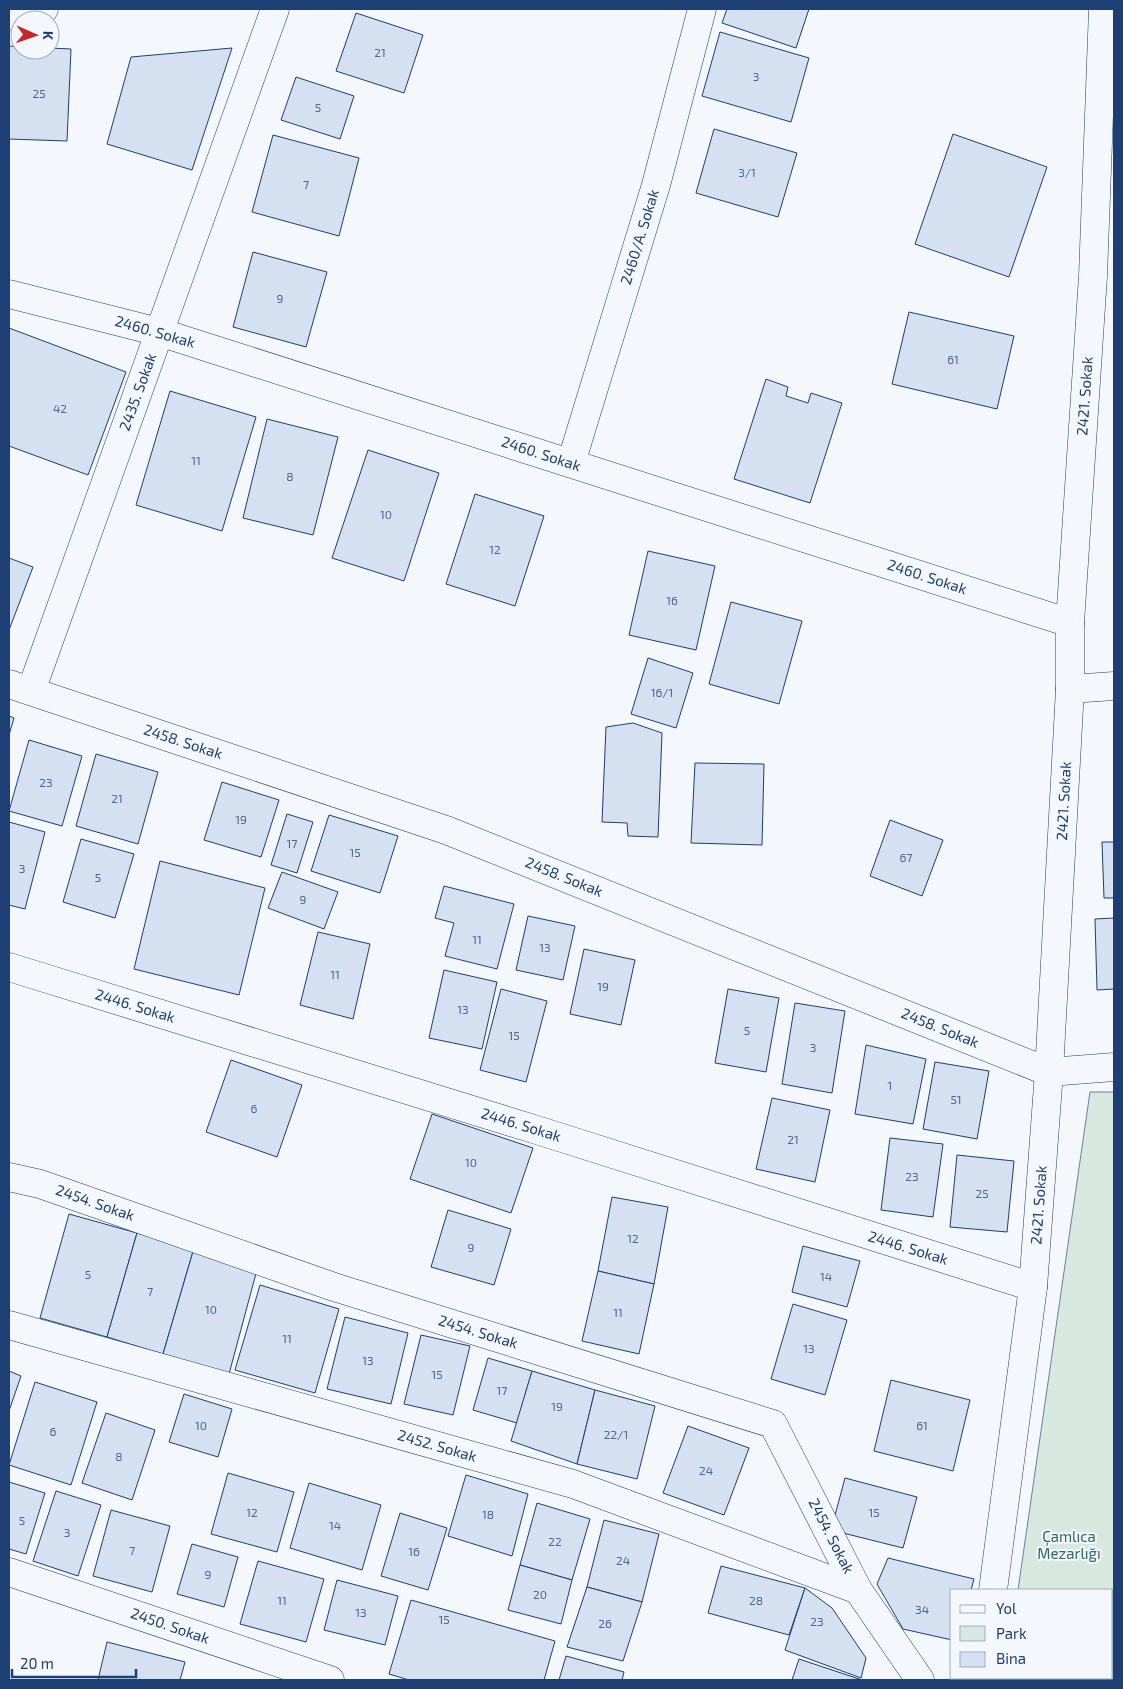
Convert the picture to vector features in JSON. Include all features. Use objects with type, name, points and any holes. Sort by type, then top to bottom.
[{"type":"street","points":[[9,16],[44,9]]},
{"type":"street","name":"2435. Sokak","points":[[20,688],[159,332],[275,9]]},
{"type":"street","name":"2460/A. Sokak","points":[[571,463],[656,185],[702,9]]},
{"type":"street","name":"2421. Sokak","points":[[993,1589],[1033,1287],[1049,1072],[1070,689],[1070,623],[1104,274],[1103,9]]},
{"type":"street","name":"2460. Sokak","points":[[9,294],[159,332],[1070,623]]},
{"type":"street","points":[[1070,689],[1114,686]]},
{"type":"street","name":"2458. Sokak","points":[[20,688],[446,830],[1049,1072],[1114,1067]]},
{"type":"street","name":"2446. Sokak","points":[[9,967],[531,1128],[1033,1287]]},
{"type":"street","name":"2454. Sokak","points":[[9,1177],[40,1184],[334,1287],[773,1424],[858,1590],[920,1680]]},
{"type":"street","name":"2452. Sokak","points":[[9,1325],[573,1484],[858,1590]]},
{"type":"street","name":"2450. Sokak","points":[[9,1572],[330,1680]]},
{"type":"green space","name":"Çamlıca Mezarlığı","points":[[1090,1092],[1114,1092],[1114,1680],[1005,1680],[1113,1679],[1113,1589],[1018,1589]]},
{"type":"building","points":[[727,9],[809,9],[796,48],[722,23]]},
{"type":"building","points":[[356,13],[423,35],[404,93],[336,71]]},
{"type":"building","points":[[720,32],[809,58],[791,122],[702,96]]},
{"type":"building","points":[[9,46],[10,60],[60,60],[60,48],[71,49],[67,141],[9,139]]},
{"type":"building","points":[[232,48],[192,170],[107,144],[131,57]]},
{"type":"building","points":[[296,77],[354,96],[340,139],[281,120]]},
{"type":"building","points":[[714,129],[797,153],[778,217],[696,193]]},
{"type":"building","points":[[953,134],[1047,167],[1009,277],[915,244]]},
{"type":"building","points":[[273,135],[359,158],[339,236],[252,212]]},
{"type":"building","points":[[253,252],[327,272],[306,347],[233,327]]},
{"type":"building","points":[[909,312],[1014,336],[997,409],[892,384]]},
{"type":"building","points":[[9,328],[126,372],[88,475],[9,446]]},
{"type":"building","points":[[766,379],[788,387],[786,396],[808,403],[811,393],[842,403],[810,503],[734,479]]},
{"type":"building","points":[[170,391],[256,417],[222,531],[136,505]]},
{"type":"building","points":[[267,419],[338,437],[313,535],[243,518]]},
{"type":"building","points":[[368,450],[439,473],[404,581],[332,558]]},
{"type":"building","points":[[475,494],[544,516],[515,606],[446,584]]},
{"type":"building","points":[[648,551],[715,566],[696,650],[629,635]]},
{"type":"building","points":[[9,558],[33,567],[9,630]]},
{"type":"building","points":[[731,602],[802,621],[779,704],[709,684]]},
{"type":"building","points":[[648,658],[693,673],[676,728],[631,714]]},
{"type":"building","points":[[9,716],[14,718],[9,735]]},
{"type":"building","points":[[633,723],[662,733],[658,837],[628,836],[627,823],[602,822],[606,727]]},
{"type":"building","points":[[29,740],[82,756],[62,826],[9,811]]},
{"type":"building","points":[[96,754],[158,772],[138,844],[76,826]]},
{"type":"building","points":[[695,763],[764,764],[762,845],[691,843]]},
{"type":"building","points":[[222,782],[279,800],[261,857],[204,840]]},
{"type":"building","points":[[287,814],[313,822],[297,873],[271,865]]},
{"type":"building","points":[[329,815],[398,836],[380,893],[311,871]]},
{"type":"building","points":[[890,820],[943,840],[922,896],[870,876]]},
{"type":"building","points":[[9,822],[45,832],[25,909],[9,905]]},
{"type":"building","points":[[81,839],[134,854],[115,918],[63,902]]},
{"type":"building","points":[[1102,842],[1114,842],[1114,898],[1104,898]]},
{"type":"building","points":[[160,861],[265,888],[239,995],[134,969]]},
{"type":"building","points":[[282,872],[338,892],[324,929],[268,908]]},
{"type":"building","points":[[444,886],[514,904],[497,969],[445,956],[454,923],[435,918]]},
{"type":"building","points":[[528,916],[575,926],[563,980],[516,970]]},
{"type":"building","points":[[1114,918],[1114,989],[1097,990],[1095,919]]},
{"type":"building","points":[[318,932],[370,944],[353,1019],[300,1005]]},
{"type":"building","points":[[584,949],[635,960],[621,1025],[570,1014]]},
{"type":"building","points":[[444,970],[497,982],[482,1049],[429,1038]]},
{"type":"building","points":[[501,989],[547,1001],[526,1082],[480,1070]]},
{"type":"building","points":[[728,989],[779,998],[766,1072],[715,1063]]},
{"type":"building","points":[[795,1003],[845,1011],[832,1093],[782,1084]]},
{"type":"building","points":[[866,1045],[926,1059],[913,1124],[855,1114]]},
{"type":"building","points":[[231,1060],[302,1085],[277,1157],[206,1132]]},
{"type":"building","points":[[935,1062],[989,1071],[977,1139],[923,1129]]},
{"type":"building","points":[[772,1098],[830,1110],[815,1182],[756,1169]]},
{"type":"building","points":[[432,1114],[533,1148],[511,1213],[410,1179]]},
{"type":"building","points":[[890,1138],[943,1144],[933,1217],[881,1210]]},
{"type":"building","points":[[957,1155],[1014,1161],[1007,1232],[950,1227]]},
{"type":"building","points":[[612,1197],[668,1207],[654,1284],[598,1271]]},
{"type":"building","points":[[448,1210],[511,1229],[494,1285],[431,1267]]},
{"type":"building","points":[[69,1214],[137,1233],[107,1337],[40,1318]]},
{"type":"building","points":[[137,1233],[194,1248],[163,1354],[107,1337]]},
{"type":"building","points":[[803,1246],[860,1261],[847,1307],[792,1292]]},
{"type":"building","points":[[194,1248],[258,1266],[229,1374],[163,1354]]},
{"type":"building","points":[[598,1271],[654,1284],[639,1354],[582,1341]]},
{"type":"building","points":[[260,1285],[339,1309],[315,1393],[235,1370]]},
{"type":"building","points":[[793,1304],[847,1320],[825,1395],[771,1379]]},
{"type":"building","points":[[345,1317],[408,1333],[391,1404],[327,1389]]},
{"type":"building","points":[[421,1335],[470,1346],[453,1415],[404,1404]]},
{"type":"building","points":[[488,1358],[532,1371],[517,1423],[473,1410]]},
{"type":"building","points":[[9,1371],[21,1376],[9,1411]]},
{"type":"building","points":[[532,1371],[595,1390],[577,1464],[511,1441]]},
{"type":"building","points":[[891,1380],[970,1400],[953,1471],[874,1451]]},
{"type":"building","points":[[35,1382],[97,1402],[71,1485],[9,1465]]},
{"type":"building","points":[[595,1390],[655,1406],[637,1479],[577,1464]]},
{"type":"building","points":[[184,1394],[232,1409],[218,1457],[169,1442]]},
{"type":"building","points":[[106,1413],[155,1430],[132,1500],[82,1483]]},
{"type":"building","points":[[688,1426],[749,1448],[724,1515],[663,1493]]},
{"type":"building","points":[[228,1473],[294,1492],[277,1552],[211,1534]]},
{"type":"building","points":[[466,1475],[528,1494],[512,1556],[448,1536]]},
{"type":"building","points":[[845,1478],[917,1497],[903,1548],[831,1530]]},
{"type":"building","points":[[9,1482],[45,1493],[26,1554],[9,1549]]},
{"type":"building","points":[[309,1483],[381,1505],[362,1570],[290,1548]]},
{"type":"building","points":[[56,1491],[101,1505],[78,1576],[33,1561]]},
{"type":"building","points":[[537,1503],[590,1519],[572,1580],[520,1565]]},
{"type":"building","points":[[111,1510],[170,1526],[152,1592],[93,1576]]},
{"type":"building","points":[[400,1513],[447,1528],[428,1590],[381,1576]]},
{"type":"building","points":[[604,1520],[659,1534],[642,1602],[587,1587]]},
{"type":"building","points":[[192,1544],[238,1557],[224,1607],[177,1594]]},
{"type":"building","points":[[888,1558],[974,1579],[971,1589],[950,1589],[950,1640],[903,1629],[877,1584]]},
{"type":"building","points":[[258,1561],[324,1579],[306,1642],[240,1624]]},
{"type":"building","points":[[520,1565],[572,1580],[561,1624],[508,1610]]},
{"type":"building","points":[[721,1566],[805,1588],[789,1635],[708,1613]]},
{"type":"building","points":[[337,1580],[398,1596],[385,1645],[324,1630]]},
{"type":"building","points":[[587,1587],[642,1602],[623,1661],[567,1647]]},
{"type":"building","points":[[805,1588],[832,1608],[866,1658],[861,1678],[785,1650]]},
{"type":"building","points":[[411,1600],[555,1641],[544,1680],[409,1680],[389,1674]]},
{"type":"building","points":[[107,1642],[185,1662],[180,1680],[98,1680]]},
{"type":"building","points":[[566,1656],[624,1672],[622,1680],[559,1680]]},
{"type":"building","points":[[799,1659],[862,1680],[792,1680]]}]
